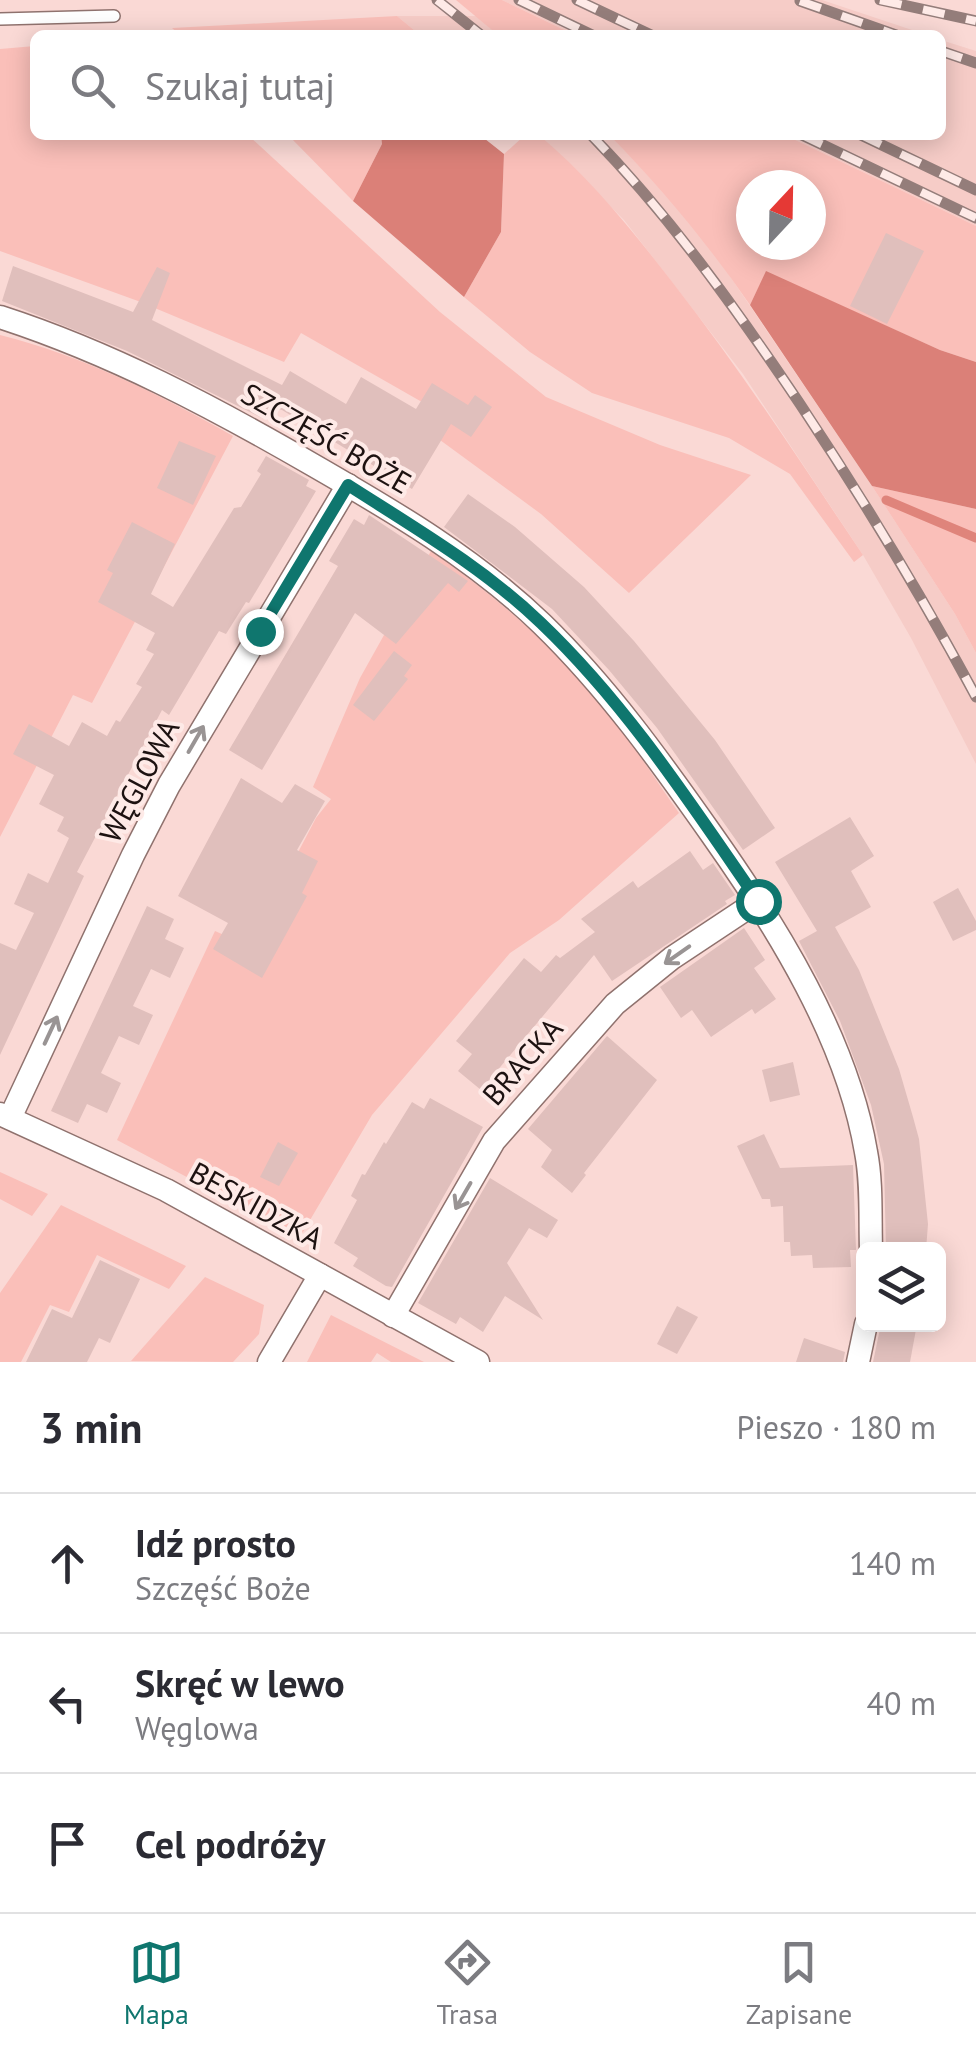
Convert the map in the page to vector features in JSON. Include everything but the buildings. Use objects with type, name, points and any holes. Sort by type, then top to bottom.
[{"type":"street","name":"SZCZĘŚĆ BOŻE","points":[[0,318],[169,386],[348,485],[414,525],[488,578],[584,666],[671,776],[758,901],[796,967],[834,1047],[857,1111],[867,1155],[871,1242]]},
{"type":"street","name":"WĘGLOWA","points":[[5,1116],[169,785],[348,485]]},
{"type":"street","name":"BRACKA","points":[[393,1316],[494,1141],[615,1004],[672,958],[758,901]]},
{"type":"street","name":"BESKIDZKA","points":[[5,1116],[166,1190],[478,1362]]},
{"type":"street","points":[[269,1362],[320,1276]]},
{"type":"street","points":[[858,1362],[864,1332]]},
{"type":"lane","points":[[0,19],[114,16]]},
{"type":"shaded area","points":[[456,0],[502,0],[565,30],[492,30]]},
{"type":"shaded area","points":[[502,0],[822,0],[912,30],[565,30]]},
{"type":"shaded area","points":[[397,16],[477,16],[492,30],[414,30]]},
{"type":"shaded area","points":[[397,16],[414,30],[174,30],[172,28]]},
{"type":"shaded area","points":[[946,42],[976,51],[976,226],[795,140],[946,140]]},
{"type":"shaded area","points":[[30,46],[30,140],[253,140],[440,312],[546,397],[660,445],[751,475],[629,593],[541,514],[440,440],[450,418],[301,333],[284,362],[138,301],[0,251],[0,49]]},
{"type":"shaded area","points":[[293,140],[382,140],[353,201]]},
{"type":"shaded area","points":[[382,140],[486,140],[504,154],[501,232],[464,297],[353,201]]},
{"type":"shaded area","points":[[519,140],[545,140],[593,187],[698,316],[863,555],[854,562],[790,474],[729,438],[592,393],[530,352],[464,297],[501,232],[504,154]]},
{"type":"shaded area","points":[[544,140],[614,140],[706,241],[872,486],[976,653],[976,764],[863,555],[743,374],[624,220]]},
{"type":"shaded area","points":[[614,140],[795,140],[976,226],[976,362],[940,350],[766,272],[750,305],[717,260]]},
{"type":"shaded area","points":[[766,271],[940,350],[976,362],[976,509],[872,486],[750,305]]},
{"type":"shaded area","points":[[0,335],[60,353],[120,378],[233,436],[92,703],[73,695],[0,837]]},
{"type":"shaded area","points":[[872,486],[976,509],[976,653],[955,614]]},
{"type":"shaded area","points":[[431,551],[505,607],[572,671],[613,718],[679,813],[559,920],[510,953],[372,1115],[300,1237],[117,1140],[215,931],[249,946],[316,818],[331,799],[313,787],[360,678]]},
{"type":"shaded area","points":[[0,1172],[48,1194],[32,1216],[0,1199]]},
{"type":"shaded area","points":[[61,1205],[186,1266],[169,1289],[97,1255],[69,1312],[50,1305],[21,1362],[0,1362],[0,1293]]},
{"type":"shaded area","points":[[205,1277],[264,1305],[259,1334],[233,1362],[131,1361]]},
{"type":"shaded area","points":[[331,1315],[424,1362],[391,1362],[377,1353],[371,1362],[307,1362]]},
{"type":"waterway","points":[[886,500],[976,538]]},
{"type":"railway","points":[[437,0],[475,30]]},
{"type":"railway","points":[[519,0],[582,30]]},
{"type":"railway","points":[[577,0],[640,30]]},
{"type":"railway","points":[[880,0],[976,21]]},
{"type":"railway","points":[[800,1],[882,30]]},
{"type":"railway","points":[[946,53],[976,63]]},
{"type":"railway","points":[[596,140],[675,231],[776,369],[891,548],[976,697]]},
{"type":"railway","points":[[812,140],[976,218]]},
{"type":"railway","points":[[871,140],[976,190]]},
{"type":"route","points":[[260,631],[348,485],[414,525],[488,578],[584,666],[671,776],[758,901]]}]
